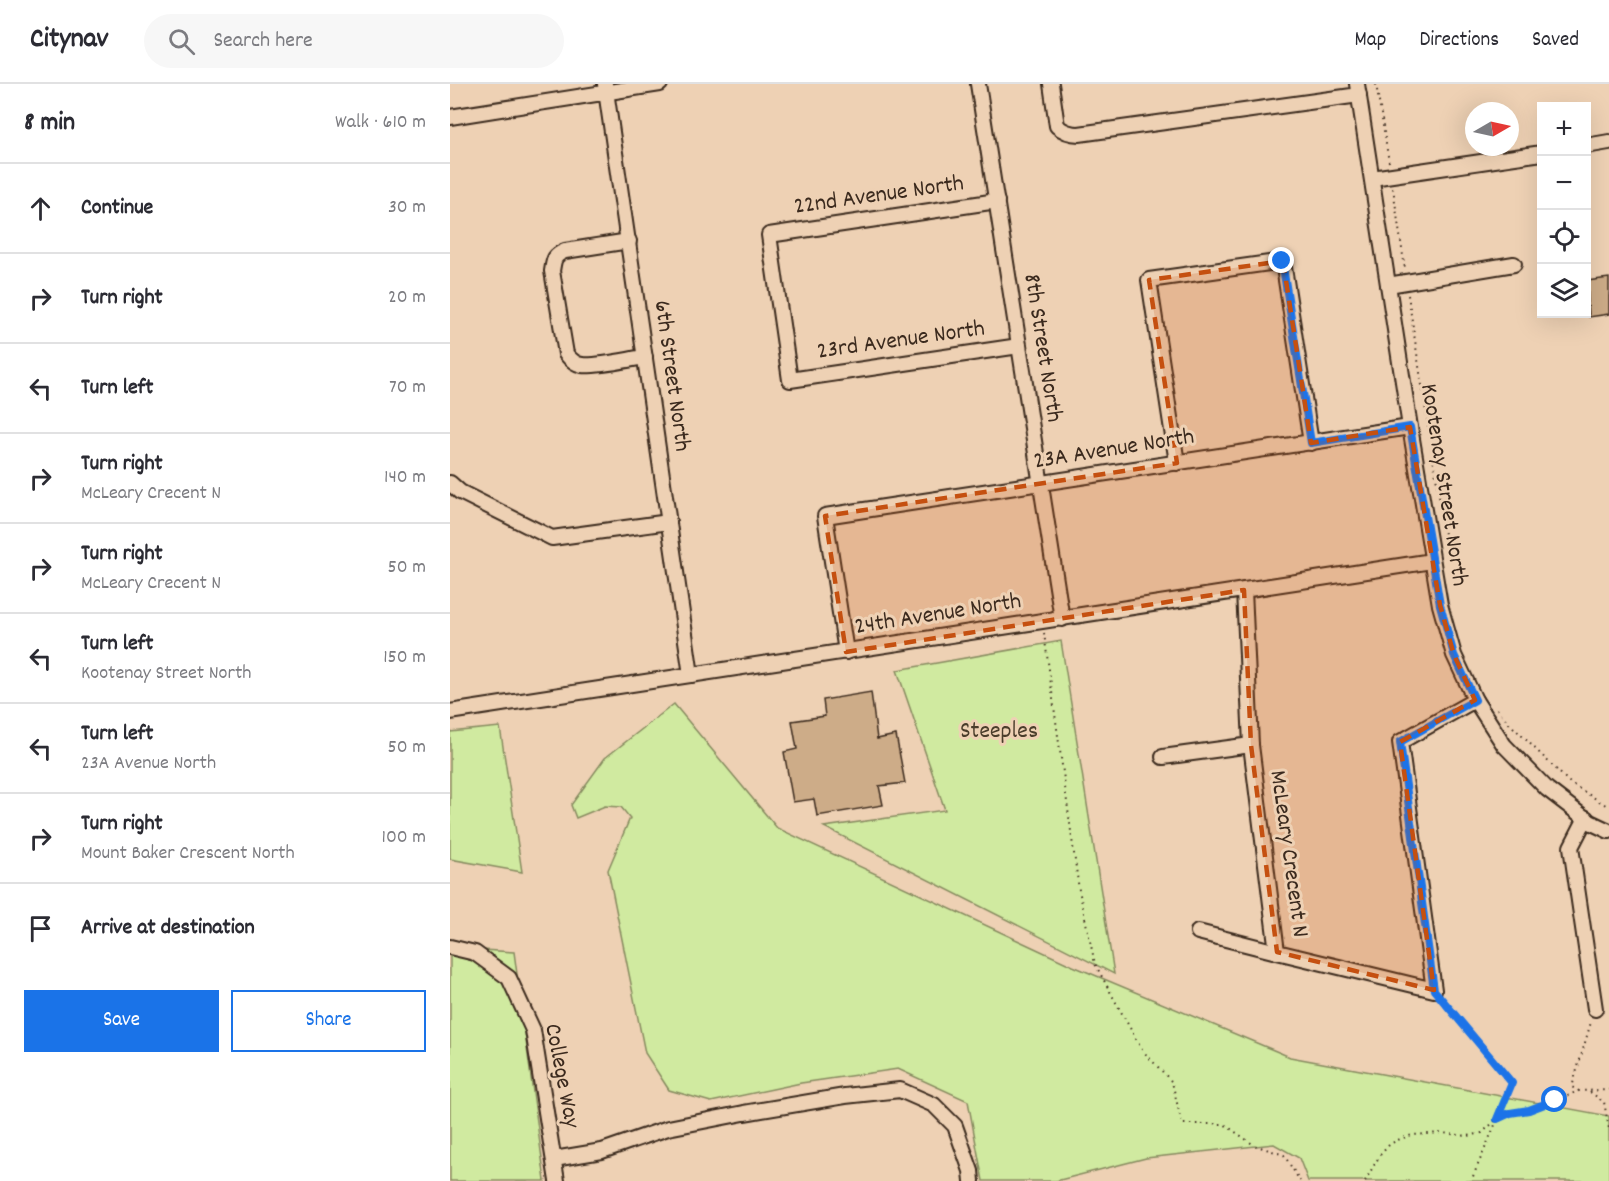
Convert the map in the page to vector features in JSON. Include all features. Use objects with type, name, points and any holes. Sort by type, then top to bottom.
[{"type":"street","points":[[450,117],[605,88],[660,84]]},
{"type":"street","name":"8th Street North","points":[[978,84],[1062,619]]},
{"type":"street","points":[[1051,84],[1057,126],[1071,134],[1358,90]]},
{"type":"street","name":"6th Street North","points":[[605,88],[691,675]]},
{"type":"street","name":"Kootenay Street North","points":[[1358,90],[1432,561],[1440,605],[1454,655],[1475,700],[1504,745],[1547,789],[1586,819],[1609,831]]},
{"type":"street","points":[[1591,145],[1609,142]]},
{"type":"street","points":[[1372,178],[1537,154]]},
{"type":"street","name":"22nd Avenue North","points":[[790,380],[768,235],[997,201]]},
{"type":"street","points":[[629,241],[557,254],[552,271],[566,354],[571,360],[580,365],[645,357]]},
{"type":"street","points":[[1176,464],[1149,280],[1282,261],[1311,443]]},
{"type":"street","points":[[1388,285],[1514,264]]},
{"type":"street","name":"23rd Avenue North","points":[[790,380],[1019,346]]},
{"type":"street","name":"23A Avenue North","points":[[846,652],[825,516],[1410,427]]},
{"type":"street","points":[[450,483],[459,492],[552,538],[669,522]]},
{"type":"street","name":"24th Avenue North","points":[[450,712],[1432,561]]},
{"type":"street","name":"McLeary Crecent N","points":[[1244,590],[1251,745],[1277,952],[1434,990]]},
{"type":"street","points":[[1434,990],[1400,742],[1475,700]]},
{"type":"street","points":[[1163,757],[1251,745]]},
{"type":"street","points":[[1586,819],[1571,847],[1595,1009]]},
{"type":"street","points":[[1198,932],[1277,952]]},
{"type":"street","name":"College Way","points":[[450,947],[475,953],[509,978],[533,1030],[557,1181]]},
{"type":"street","points":[[554,1159],[602,1151],[678,1126],[834,1098],[900,1090],[934,1106],[955,1126],[971,1171],[972,1181]]},
{"type":"path","points":[[1376,84],[1446,541],[1432,561]]},
{"type":"path","points":[[1043,621],[1078,890],[1095,964],[1142,1050],[1173,1082],[1182,1124],[1224,1124],[1254,1145],[1284,1155],[1300,1181]]},
{"type":"path","points":[[1475,700],[1498,709],[1509,723],[1570,783],[1609,807]]},
{"type":"path","points":[[1434,990],[1512,1083],[1471,1181]]},
{"type":"path","points":[[1595,1009],[1572,1087],[1579,1091],[1592,1093],[1604,1102],[1609,1129]]},
{"type":"path","points":[[1365,1181],[1380,1155],[1390,1144],[1400,1138],[1442,1133],[1468,1136],[1482,1133],[1497,1119],[1510,1113],[1529,1110],[1579,1091],[1609,1090]]},
{"type":"highlighted area","points":[[1283,261],[1311,443],[1410,427],[1440,605],[1454,655],[1475,700],[1400,742],[1434,990],[1277,952],[1251,745],[1244,590],[846,652],[825,516],[1177,463],[1149,280]]},
{"type":"green space","name":"Steeples","points":[[1061,641],[1114,974],[824,827],[945,810],[897,670]]},
{"type":"green space","points":[[674,704],[777,828],[1073,966],[1290,1057],[1609,1116],[1609,1181],[1308,1181],[1299,1158],[1274,1144],[1146,1158],[1056,1181],[983,1181],[968,1101],[898,1069],[801,1083],[711,1102],[669,1090],[645,1053],[608,870],[630,818],[621,807],[605,806],[576,818],[571,805],[605,758]]},
{"type":"green space","points":[[500,727],[522,872],[450,859],[450,732]]},
{"type":"green space","points":[[450,948],[514,952],[545,1181],[450,1181]]},
{"type":"building","points":[[1609,278],[1609,314],[1591,317],[1591,280]]},
{"type":"building","name":"Steeples","points":[[871,692],[877,739],[896,735],[905,783],[879,786],[883,805],[817,816],[814,799],[793,802],[784,752],[797,749],[792,721],[825,716],[823,700]]},
{"type":"route","points":[[1282,261],[1311,443],[1410,427],[1440,605],[1454,655],[1475,700],[1400,742],[1434,990],[1512,1083],[1497,1119],[1555,1100]]}]
